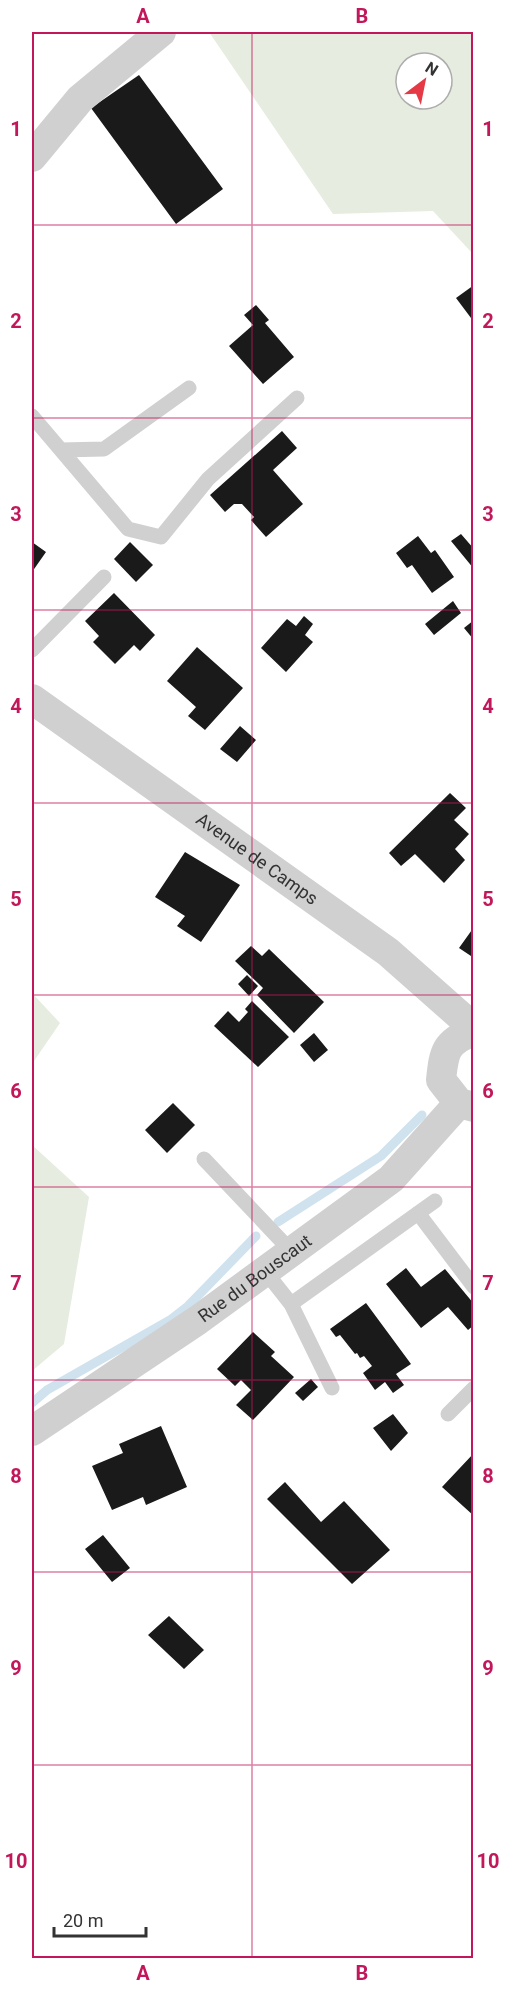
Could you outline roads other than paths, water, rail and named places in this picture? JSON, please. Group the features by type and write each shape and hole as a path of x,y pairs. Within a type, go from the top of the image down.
{"street":[{"path":"32,157 80,99 161,32"},
{"name":"Avenue de Camps","path":"32,699 387,952 474,1029"},
{"path":"466,1105 441,1080 444,1054 452,1042 474,1029"},
{"name":"Rue du Bouscaut","path":"32,1431 198,1320 391,1179 466,1105"}],"lane":[{"path":"61,450 104,449 189,388"},
{"path":"32,416 128,529 160,537 208,479 297,398"},
{"path":"32,650 104,577"},
{"path":"204,1159 292,1252"},
{"path":"291,1304 435,1201"},
{"path":"418,1213 474,1287"},
{"path":"265,1271 291,1304 332,1388"},
{"path":"448,1414 474,1388"}],"waterway":[{"path":"278,1222 381,1156 422,1115"},
{"path":"32,1403 47,1390 170,1320 188,1306 256,1236"}]}
